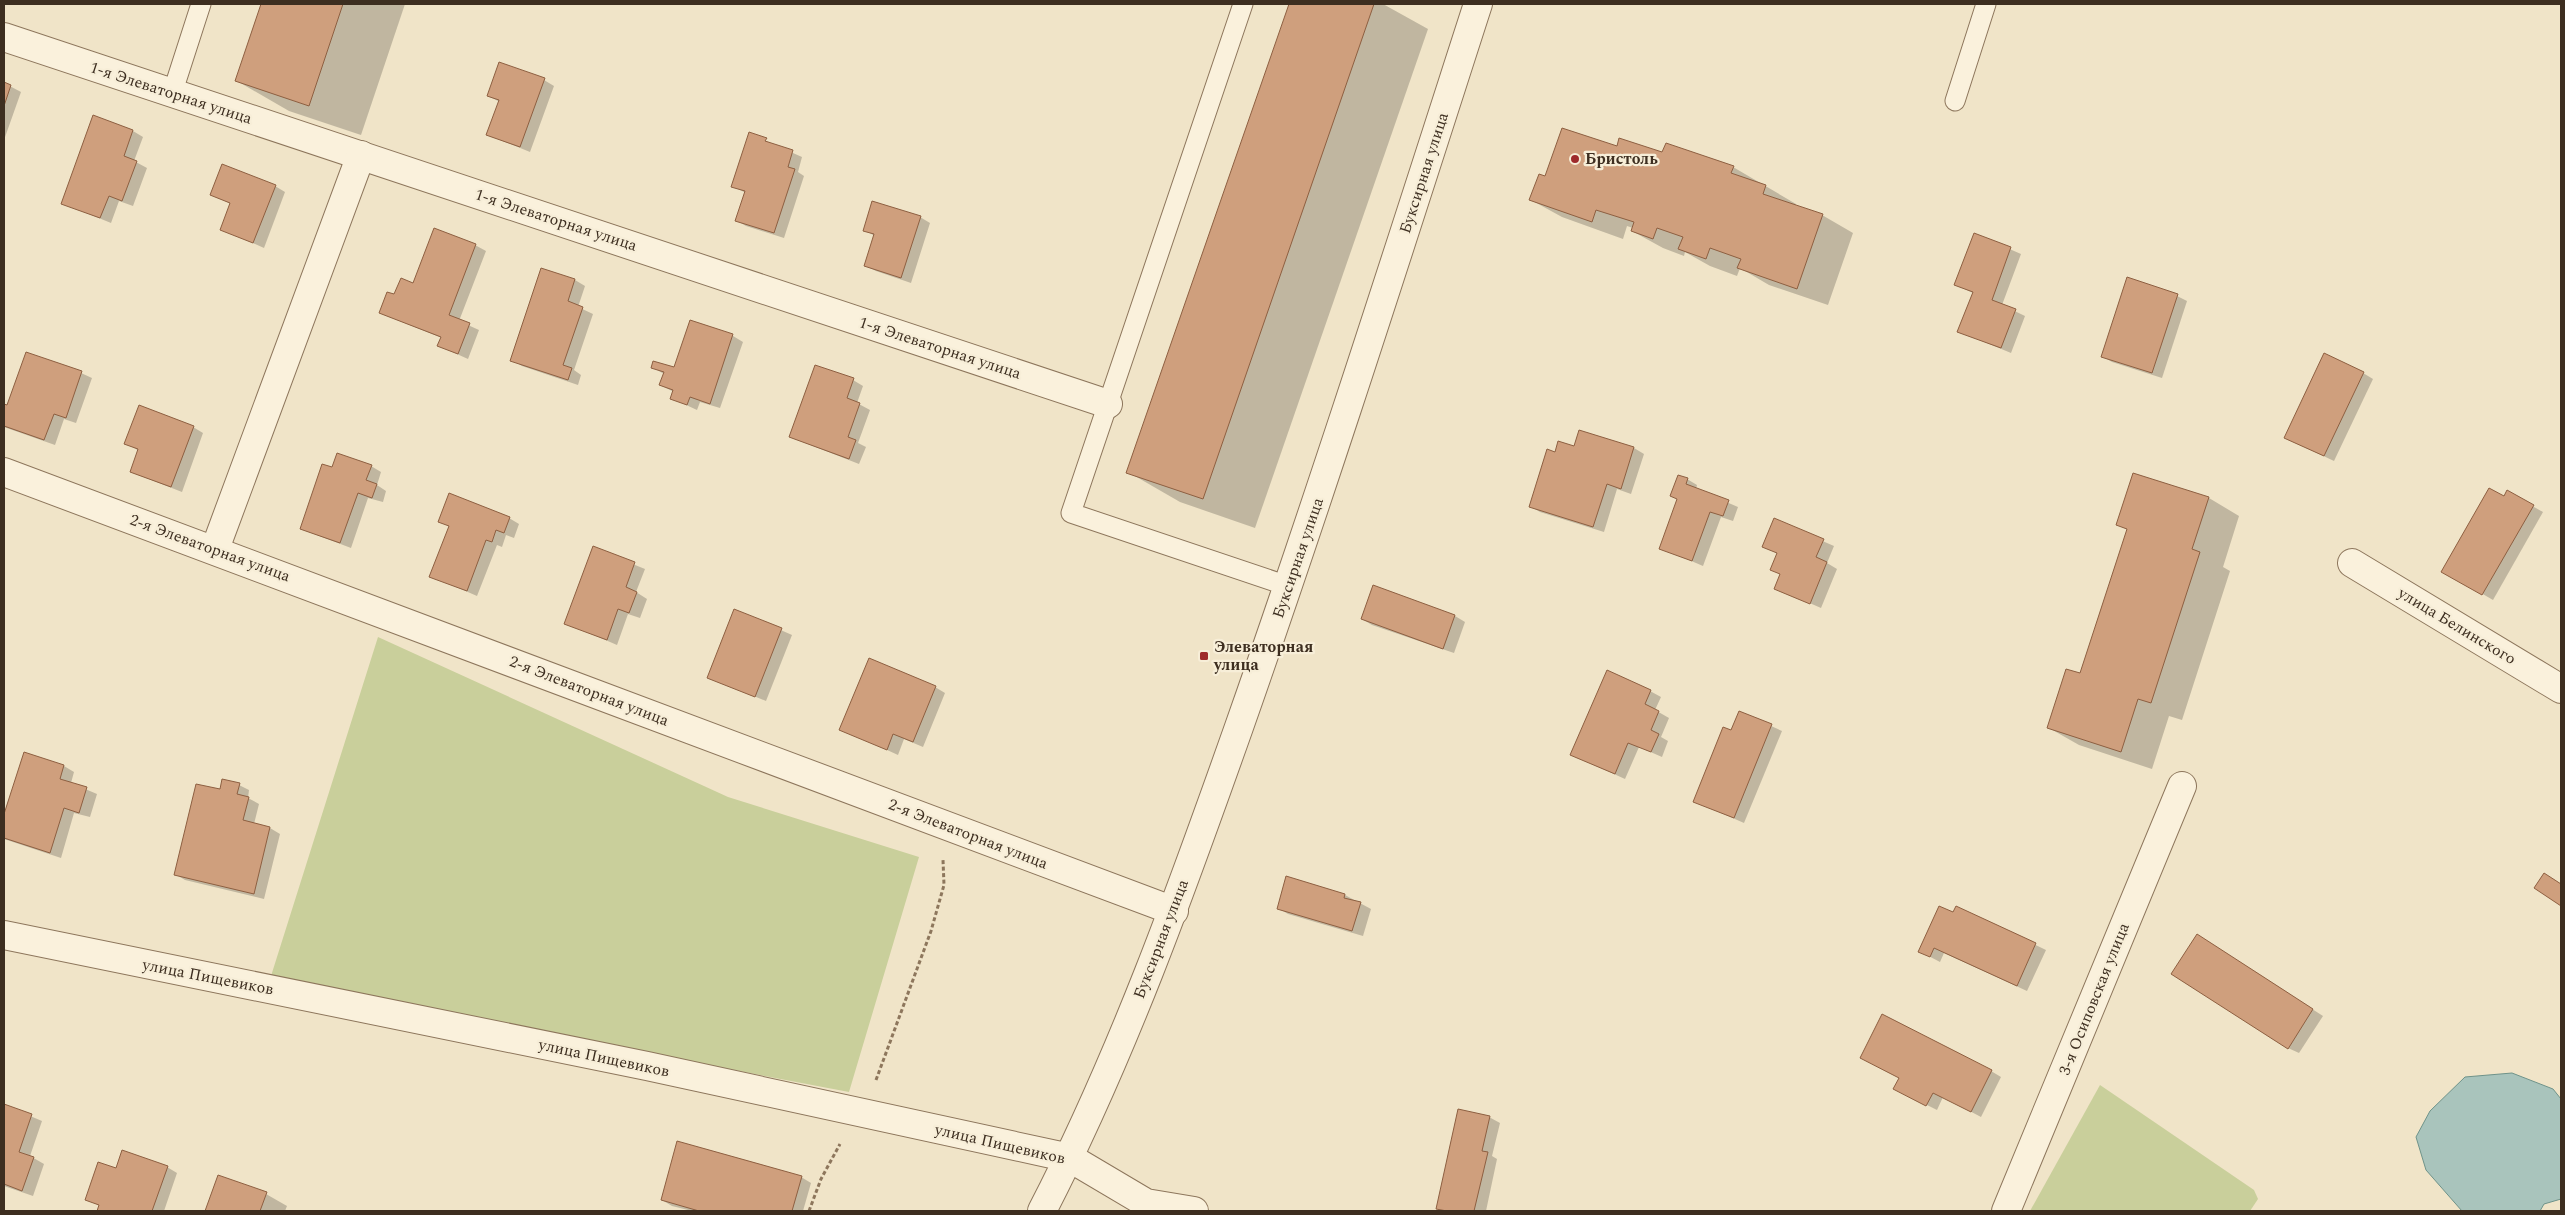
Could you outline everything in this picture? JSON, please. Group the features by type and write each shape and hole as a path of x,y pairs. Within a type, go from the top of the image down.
{"street":[{"name":"Буксирная улица","path":"1042,1211 1070,1158 1100,1092 1174,912 1328,471 1478,4"},
{"name":"1-я Элеваторная улица","path":"4,37 1108,404"},
{"path":"215,549 361,155"},
{"name":"2-я Элеваторная улица","path":"4,472 215,549 1174,912"},
{"name":"улица Белинского","path":"2352,564 2561,689"},
{"name":"3-я Осиповская улица","path":"2006,1211 2182,786"},
{"name":"улица Пищевиков","path":"4,935 647,1066 1070,1158 1146,1203 1194,1211"}],"lane":[{"path":"172,94 201,4"},
{"path":"1243,4 1071,513 1288,586"},
{"path":"1955,101 1986,4"}],"path":[{"path":"809,1211 821,1179 881,1070 931,931 944,885 943,825"}],"green space":[{"path":"378,637 728,797 919,857 849,1092 629,1050 271,976"},
{"path":"2100,1085 2254,1190 2258,1199 2250,1211 2030,1211"}],"water":[{"path":"2512,1073 2553,1089 2561,1099 2561,1199 2544,1204 2540,1211 2462,1211 2426,1170 2416,1137 2430,1111 2465,1077"}],"building":[{"path":"261,4 343,4 309,106 235,81"},
{"path":"1289,4 1374,4 1203,499 1126,473"},
{"path":"499,62 545,78 520,147 486,135 499,100 487,96"},
{"path":"4,82 11,85 4,106"},
{"path":"93,115 133,130 124,156 137,161 122,201 109,196 100,218 61,204"},
{"path":"1562,128 1617,146 1619,138 1662,152 1666,143 1734,166 1731,173 1766,185 1763,194 1823,214 1797,289 1737,268 1741,259 1710,248 1706,259 1678,249 1683,237 1657,228 1653,239 1631,231 1634,222 1596,210 1592,222 1529,200 1539,174 1545,176"},
{"path":"749,132 767,138 765,141 793,150 788,167 795,169 774,233 735,221 745,191 731,187"},
{"path":"222,164 276,185 253,243 220,230 230,203 210,195"},
{"path":"872,201 921,216 901,278 864,266 874,234 863,231"},
{"path":"434,228 476,244 449,315 470,323 458,354 437,346 441,337 379,313 387,292 394,294 401,278 413,283"},
{"path":"1974,233 2011,247 1992,300 2016,309 2001,348 1957,332 1973,292 1954,285"},
{"path":"541,268 575,279 568,301 583,307 563,365 572,368 568,380 510,361"},
{"path":"2127,277 2178,294 2152,373 2101,357"},
{"path":"690,320 733,334 710,404 690,397 687,405 670,399 673,390 659,385 664,372 651,368 653,361 674,367"},
{"path":"26,352 82,371 66,418 54,414 44,440 4,426 4,404 7,405"},
{"path":"2324,353 2364,372 2324,456 2284,438"},
{"path":"815,365 854,378 847,398 860,403 848,437 856,440 849,459 789,437"},
{"path":"139,405 194,426 171,487 130,472 138,449 124,444"},
{"path":"1579,430 1634,447 1621,489 1607,484 1593,527 1529,507 1547,449 1555,452 1558,441 1574,446"},
{"path":"337,453 372,465 366,480 377,484 372,498 358,493 340,543 300,529 322,464 332,467"},
{"path":"2133,473 2209,497 2192,549 2200,552 2151,703 2138,699 2121,752 2047,728 2066,669 2080,673 2127,529 2116,525"},
{"path":"1678,475 1688,478 1686,484 1729,500 1723,516 1710,512 1692,561 1659,549 1677,499 1670,496"},
{"path":"2489,488 2504,496 2507,490 2534,505 2482,595 2441,572"},
{"path":"449,493 510,517 504,533 496,530 492,542 486,540 467,591 429,577 449,526 438,522"},
{"path":"1774,518 1824,539 1816,557 1827,562 1810,604 1774,589 1780,574 1770,570 1777,553 1762,547"},
{"path":"593,546 635,562 626,587 637,592 629,613 618,609 607,640 564,624"},
{"path":"1373,585 1455,615 1443,649 1361,619"},
{"path":"734,609 782,628 755,697 707,678"},
{"path":"869,658 936,686 913,742 893,734 887,750 839,730"},
{"path":"1607,670 1651,690 1645,704 1659,711 1651,730 1659,734 1651,752 1628,743 1615,774 1570,755"},
{"path":"1739,711 1772,724 1734,818 1693,802 1723,727 1731,730"},
{"path":"24,752 64,765 60,779 87,787 79,813 64,808 50,853 4,838 4,814"},
{"path":"222,779 240,783 237,794 249,797 243,820 270,827 254,894 174,875 196,784 220,789"},
{"path":"2544,873 2561,884 2561,906 2534,888"},
{"path":"1286,876 1345,894 1344,898 1361,902 1352,931 1277,909"},
{"path":"1939,906 1953,912 1956,906 2036,943 2017,986 1934,948 1930,957 1918,952"},
{"path":"2197,934 2313,1009 2288,1049 2171,974"},
{"path":"1882,1014 1992,1070 1971,1112 1933,1093 1926,1106 1893,1089 1899,1078 1860,1058"},
{"path":"4,1104 32,1114 19,1152 34,1157 22,1191 4,1184"},
{"path":"1458,1109 1490,1116 1482,1151 1488,1152 1474,1211 1436,1209"},
{"path":"677,1141 802,1176 792,1211 699,1211 661,1200"},
{"path":"122,1150 168,1166 152,1211 97,1211 99,1205 85,1200 98,1162 116,1168"},
{"path":"218,1175 267,1192 260,1211 205,1211"}],"place":[{"name":"Бристоль","path":"1575,159"},
{"name":"Элеваторная улица","path":"1204,656"}]}
